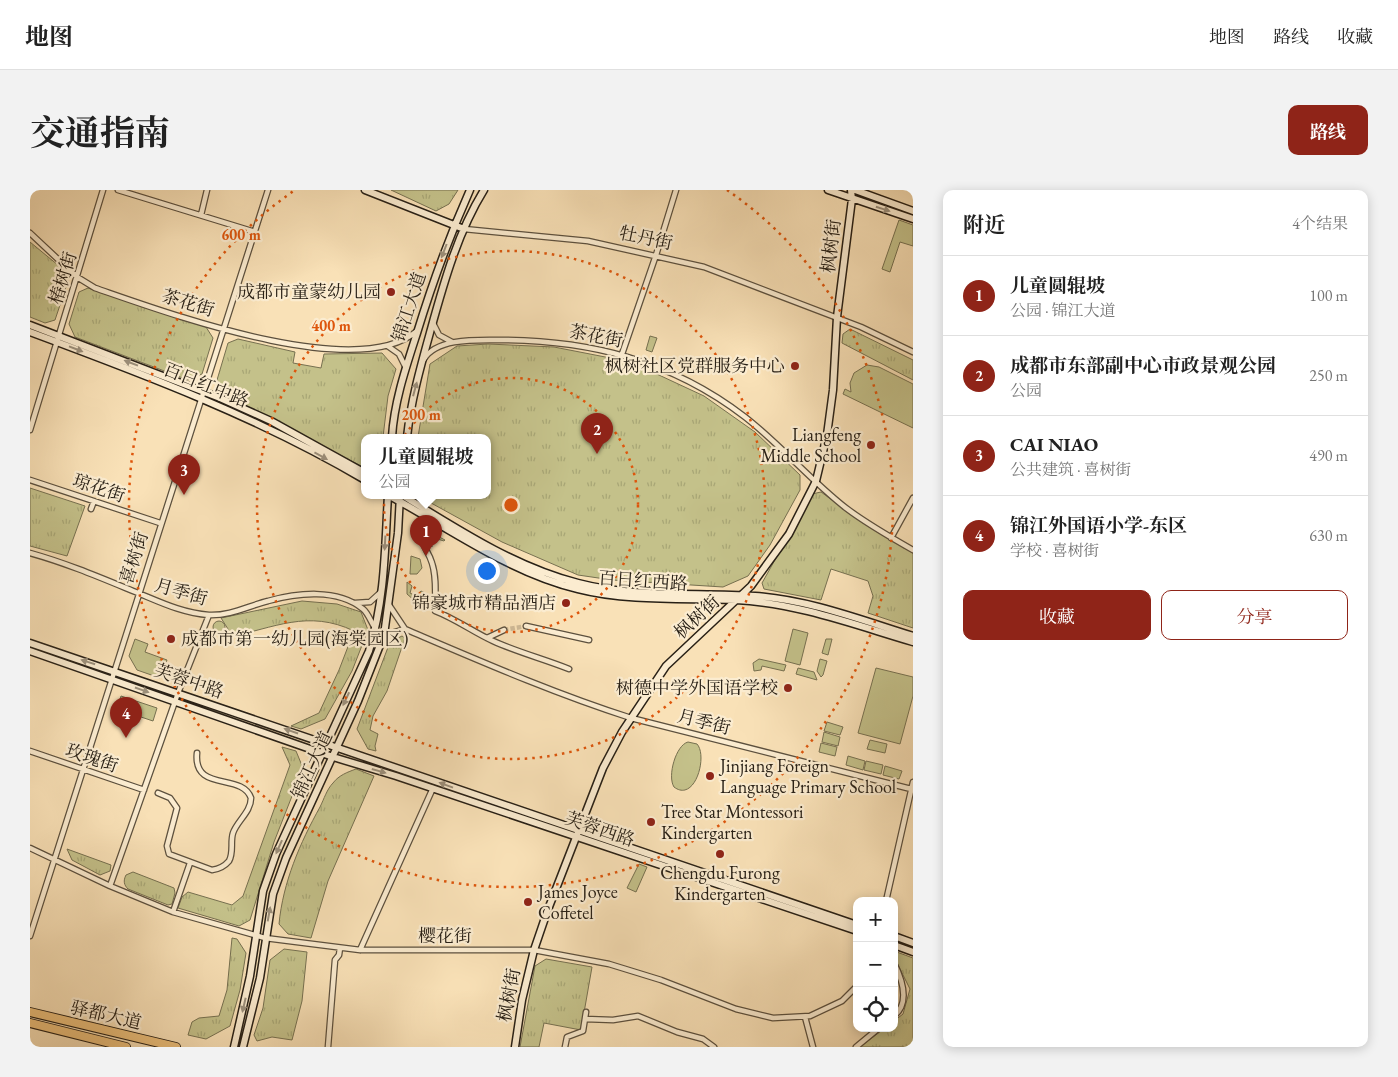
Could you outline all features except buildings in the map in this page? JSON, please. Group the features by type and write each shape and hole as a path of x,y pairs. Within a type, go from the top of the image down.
{"main road":[{"name":"牡丹街","path":"365,190 464,230"},
{"name":"锦江大道","path":"392,434 398,396 417,331 454,226 470,190"},
{"name":"锦江大道","path":"407,434 412,400 433,322 464,230 484,190"},
{"path":"828,190 913,219"},
{"name":"枫树街","path":"515,1047 522,1000 534,950 603,768 631,718 666,666 740,598 789,534 816,481 827,436 833,390 837,317 852,199 851,190"},
{"path":"857,190 913,211"},
{"name":"枫树街","path":"852,199 857,190"},
{"path":"870,190 878,198"},
{"name":"百日红中路","path":"30,325 59,339 271,421 361,471"},
{"name":"百日红中路","path":"30,332 59,339"},
{"name":"百日红中路","path":"201,395 275,430 361,478"},
{"name":"锦江大道","path":"234,1047 250,976 263,890 276,854 369,651 382,591 388,499"},
{"name":"锦江大道","path":"243,1047 253,1012 273,894 286,858 362,694 384,635 401,499"},
{"name":"百日红西路","path":"404,499 430,518 511,563 559,584 579,590 625,596 740,598 818,613 913,642"},
{"name":"百日红西路","path":"405,499 514,558 561,578 590,586 816,606 913,636"},
{"name":"芙蓉中路","path":"30,643 338,746"},
{"name":"芙蓉中路","path":"30,651 332,757"},
{"name":"芙蓉西路","path":"338,746 577,833 853,930"},
{"name":"芙蓉西路","path":"332,757 577,833 853,924"},
{"path":"898,937 913,942"},
{"path":"898,947 913,952"},
{"name":"驿都大道","path":"30,1012 176,1047"},
{"name":"驿都大道","path":"30,1023 126,1047"}],"street":[{"name":"椿树街","path":"30,430 103,190"},
{"path":"118,190 255,232"},
{"path":"200,215 207,190"},
{"name":"喜树街","path":"30,936 82,769 113,679 138,592 222,328 268,190"},
{"path":"622,354 676,190"},
{"name":"牡丹街","path":"464,230 588,242 656,255 704,267 837,317 913,352"},
{"name":"茶花街","path":"30,233 77,277 104,291 275,343 310,348 389,347 404,341 417,331"},
{"path":"433,322 434,330 452,342"},
{"name":"茶花街","path":"422,362 431,352 452,342 531,340 590,346 622,354 685,380 728,405 788,453 845,508 913,550"},
{"path":"389,347 400,354 406,368"},
{"name":"琼花街","path":"30,480 160,523"},
{"path":"892,538 913,498"},
{"path":"91,509 94,501"},
{"path":"430,518 420,533 423,548 431,560 435,574 435,611 452,617 467,629 486,638 569,669"},
{"name":"月季街","path":"30,553 64,562 138,592 158,603 209,615 237,611 266,601 305,594 333,597 354,603"},
{"path":"354,603 370,602 382,591"},
{"path":"354,603 365,610 375,629"},
{"path":"384,635 405,629 389,604"},
{"path":"110,886 178,693 209,615"},
{"path":"526,626 589,640"},
{"name":"月季街","path":"405,629 536,686 631,718 911,789"},
{"path":"486,638 504,630"},
{"name":"玫瑰街","path":"30,751 144,790"},
{"path":"158,793 174,801 177,808 168,841 167,850 169,854 212,870 218,869 228,862 232,850 232,835 251,803 249,794 243,788 206,777 201,772 196,760 197,754"},
{"path":"887,897 913,782"},
{"path":"360,950 433,788"},
{"name":"樱花街","path":"30,848 110,886 173,912 265,938 360,950 534,950 607,964 661,980 756,1015 774,1018 805,1017 842,1001 856,987"},
{"path":"173,912 190,863"},
{"path":"328,1047 335,960 339,955 340,948"},
{"path":"898,971 902,979 903,1001 901,1011 898,1013"},
{"path":"565,1047 568,1038 583,1031 586,1012"},
{"path":"585,1019 613,1020 638,1016 677,1032 703,1039 714,1047"},
{"path":"805,1017 812,1047"},
{"path":"856,1047 874,1032"}],"green space":[{"path":"391,190 458,190 449,204 436,211"},
{"path":"899,220 913,225 913,246 900,242 890,272 882,269"},
{"path":"30,242 64,270 68,281 55,320 45,323 30,317"},
{"path":"88,288 206,327 213,338 202,374 188,380 75,337 69,324 79,292"},
{"path":"850,329 913,360 913,380 842,343 843,334"},
{"path":"650,336 657,338 652,352 646,350"},
{"path":"238,339 295,352 293,363 321,368 324,354 382,353 396,369 388,396 383,434 361,434 361,466 224,395 217,380 228,343"},
{"path":"488,344 554,347 631,362 704,396 755,432 800,475 800,490 770,545 748,576 723,587 612,580 578,575 502,542 424,499 491,499 491,434 418,434 430,364 457,346"},
{"path":"867,365 879,367 913,384 913,428 843,394 845,389 851,392 850,383 854,373"},
{"path":"30,488 85,506 67,556 30,546"},
{"path":"821,492 865,524 913,553 913,628 868,613 873,596 868,581 831,569 821,600 764,589 762,583 812,494"},
{"path":"424,529 445,540 434,538 431,541 432,547"},
{"path":"411,556 420,559 422,568 417,574 410,574"},
{"path":"407,582 412,586 410,593 416,596 421,591 427,594 425,600 415,601 407,594"},
{"path":"302,601 337,604 361,612 368,630 352,671 325,719 301,729 291,726 319,713 339,670 354,631 321,621 306,621 276,625 229,637 228,629 221,618"},
{"path":"219,621 225,627 219,633 213,627"},
{"path":"793,629 808,633 800,665 785,661"},
{"path":"402,636 405,638 387,691 373,716 370,730 378,734 375,746 376,751 368,749 357,729 390,642"},
{"path":"135,639 148,644 145,652 167,660 160,678 137,670 129,656"},
{"path":"826,639 832,639 828,655 822,653"},
{"path":"759,659 786,665 784,671 762,666 761,670 754,671 753,663"},
{"path":"820,659 827,661 821,677 817,671"},
{"path":"798,668 814,672 817,680 796,674"},
{"path":"876,668 913,677 913,696 900,744 858,733"},
{"path":"121,696 157,708 153,721 117,709"},
{"path":"827,722 843,727 840,735 824,731"},
{"path":"824,732 840,737 838,746 822,742"},
{"path":"870,740 887,744 885,753 867,749"},
{"path":"688,742 697,744 700,750 700,767 698,776 693,784 688,789 681,790 674,787 672,769 676,755 684,744"},
{"path":"821,743 837,747 835,756 819,752"},
{"path":"282,747 296,751 303,768 274,842 250,920 239,926 178,908 182,897 188,892 232,905 243,896 290,765"},
{"path":"848,756 865,761 863,770 846,765"},
{"path":"866,761 883,765 881,774 864,770"},
{"path":"885,766 902,771 899,779 883,775"},
{"path":"356,769 374,776 328,881 311,938 288,934 279,924 281,908 288,878 299,849 331,785 341,776"},
{"path":"67,849 111,865 110,871 100,875 72,860"},
{"path":"639,864 647,867 636,892 627,888"},
{"path":"133,872 174,888 175,893 172,904 168,905 128,889 124,883 125,877"},
{"path":"232,938 237,939 246,953 240,990 230,1026 206,1039 188,1035 192,1022 199,1018 219,1016 227,990"},
{"path":"284,949 307,952 302,1001 292,1040 272,1037 257,1041 254,1035 263,1008 270,960"},
{"path":"898,952 913,958 913,1047 860,1047 880,1032 898,1032 898,1018 903,1014 910,989 898,965"},
{"path":"546,959 592,967 581,1030 544,1023 539,1047 520,1047 535,966"}],"tunnel":[{"path":"504,630 526,626"}],"place":[{"name":"成都市童蒙幼儿园","path":"391,292"},
{"name":"枫树社区党群服务中心","path":"795,366"},
{"name":"Liangfeng Middle School","path":"871,445"},
{"name":"成都市东部副中心市政景观公园","path":"597,454"},
{"name":"CAI NIAO","path":"184,495"},
{"name":"儿童圆辊坡","path":"426,556"},
{"name":"锦豪城市精品酒店","path":"566,603"},
{"name":"成都市第一幼儿园(海棠园区)","path":"171,639"},
{"name":"树德中学外国语学校","path":"788,688"},
{"name":"锦江外国语小学-东区","path":"126,738"},
{"name":"Jinjiang Foreign Language Primary School","path":"710,776"},
{"name":"Tree Star Montessori Kindergarten","path":"651,822"},
{"name":"Chengdu Furong Kindergarten","path":"720,854"},
{"name":"James Joyce Coffetel","path":"528,902"}]}
